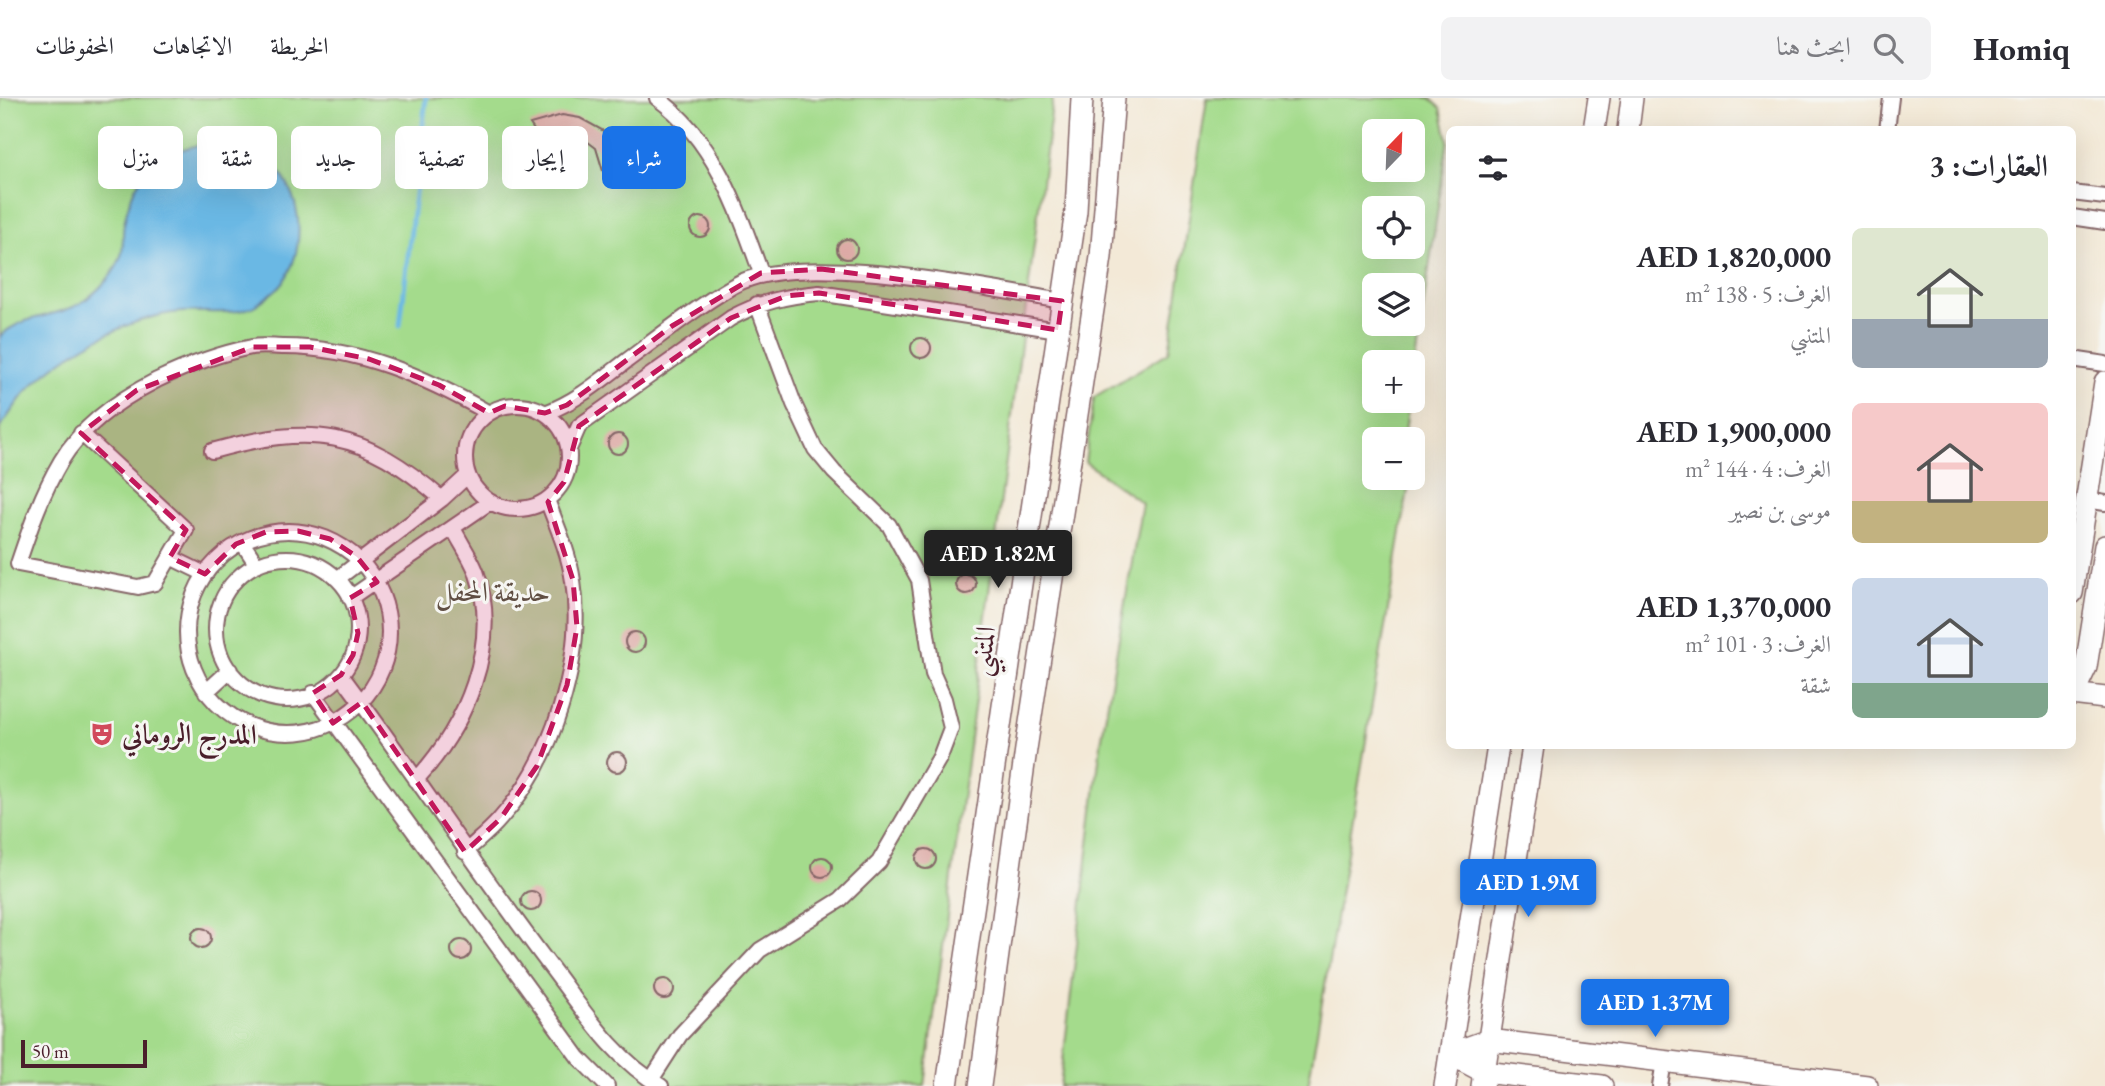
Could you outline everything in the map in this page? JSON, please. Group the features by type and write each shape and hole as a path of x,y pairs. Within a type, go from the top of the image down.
{"street":[{"path":"657,98 690,128 719,169 761,273"},
{"name":"المتنبي","path":"947,1086 1076,211 1082,98"},
{"name":"المتنبي","path":"980,1086 1026,749 1101,257 1114,98"},
{"path":"1595,126 1599,98"},
{"path":"1628,126 1632,98"},
{"path":"1887,126 1891,98"},
{"path":"2076,193 2105,197"},
{"path":"2076,218 2105,222"},
{"path":"545,413 567,405 672,326 735,284 761,273 821,269 936,281 1062,301"},
{"path":"569,449 579,425 731,318 757,304 818,293 1058,330"},
{"path":"341,675 466,852 602,1034 629,1065 656,1083 680,1035 760,950 840,900 879,862 940,757 951,728 944,699 933,674 919,580 890,525 834,472 815,449 794,404 757,304"},
{"path":"81,433 186,530 155,583 138,587 18,564 44,493 61,460 81,433 137,390 172,373 253,346 310,347 369,359 439,385 489,413"},
{"path":"2076,360 2105,364"},
{"path":"2076,578 2096,501 2105,382"},
{"path":"522,405 545,413 564,433 569,449 569,466 564,482 547,500 523,509 505,508 490,502 477,490 468,475 465,457 467,440 475,425 489,413 505,406 522,405"},
{"path":"212,451 263,436 322,435 369,447 409,470 442,499"},
{"path":"337,579 442,499 468,475"},
{"path":"466,852 502,818 537,766 567,685 577,627 573,580 547,500"},
{"path":"350,598 377,583 490,502"},
{"path":"416,780 455,730 475,688 483,603 476,570 453,528"},
{"path":"298,531 330,539 360,562 377,583 388,613 389,645 380,676 362,702 333,723 299,733 264,731 232,717 206,692 190,661 186,626 194,592 211,564 242,542 266,532 298,531"},
{"path":"242,542 257,565"},
{"path":"2076,687 2088,667 2105,546"},
{"path":"170,557 205,574"},
{"path":"287,558 310,561 337,579 356,610 358,633 353,655 341,675 323,690 313,694 301,698 277,699 254,691 230,670 222,657 216,634 218,611 228,589 244,572 257,565 287,558"},
{"path":"206,692 230,670"},
{"path":"313,694 579,1058 607,1086"},
{"path":"2076,694 2105,698"},
{"path":"1445,1086 1498,749"},
{"path":"1483,1079 1533,749"},
{"path":"1450,1054 1489,1040 1867,1086"},
{"path":"1450,1054 1483,1079 1602,1086"},
{"path":"1660,1086 1664,1061"}],"highlighted area":[{"path":"821,269 1062,301 1058,330 819,293 786,296 731,318 579,426 564,482 548,502 573,580 577,627 567,685 537,766 501,818 465,852 362,702 333,723 313,693 341,675 353,655 358,633 350,598 377,582 357,557 330,539 298,531 266,532 236,544 205,574 170,557 186,530 81,433 137,390 253,347 310,347 369,359 439,385 489,413 505,406 545,413 567,405 672,326 761,273"}],"green space":[{"name":"حديقة المحفل","path":"0,98 1053,98 925,1086 0,1086"},
{"path":"1207,98 1430,98 1441,108 1446,131 1446,153 1425,295 1425,273 1362,273 1362,336 1419,336 1417,350 1362,350 1362,413 1407,413 1406,427 1362,427 1362,490 1408,490 1308,1086 1060,1086 1101,743 1142,503 1085,462 1094,397 1169,352"}],"water":[{"path":"197,146 197,189 277,189 277,170 285,180 297,213 299,230 292,265 284,281 271,294 248,309 162,315 97,339 40,378 25,393 0,428 0,336 21,323 78,305 108,279 119,262 123,228 135,189 183,189 183,149"}],"building":[{"path":"562,115 580,118 602,130 602,168 596,148 588,142 588,126 530,124"},
{"path":"700,217 707,220 710,227 707,234 700,237 693,234 690,227 693,220"},
{"path":"847,239 854,242 857,249 854,256 847,259 840,256 837,249 840,242"},
{"path":"921,338 928,341 931,348 928,355 921,358 914,355 911,348 914,341"},
{"path":"618,434 625,437 628,444 625,451 618,454 611,451 608,444 611,437"},
{"path":"966,574 973,577 976,584 973,591 966,594 959,591 956,584 959,577"},
{"path":"635,632 642,635 645,642 642,649 635,652 628,649 625,642 628,635"},
{"path":"617,752 624,755 627,762 624,769 617,772 610,769 607,762 610,755"},
{"path":"926,849 933,852 936,859 933,866 926,869 919,866 916,859 919,852"},
{"path":"822,857 829,860 832,867 829,874 822,877 815,874 812,867 815,860"},
{"path":"531,891 538,894 541,901 538,908 531,911 524,908 521,901 524,894"},
{"path":"201,928 208,931 211,938 208,945 201,948 194,945 191,938 194,931"},
{"path":"461,940 468,943 471,950 468,957 461,960 454,957 451,950 454,943"},
{"path":"664,979 671,982 674,989 671,996 664,999 657,996 654,989 657,982"}],"waterway":[{"path":"400,326 426,98"}],"place":[{"name":"المدرج الروماني","path":"102,734"}]}
